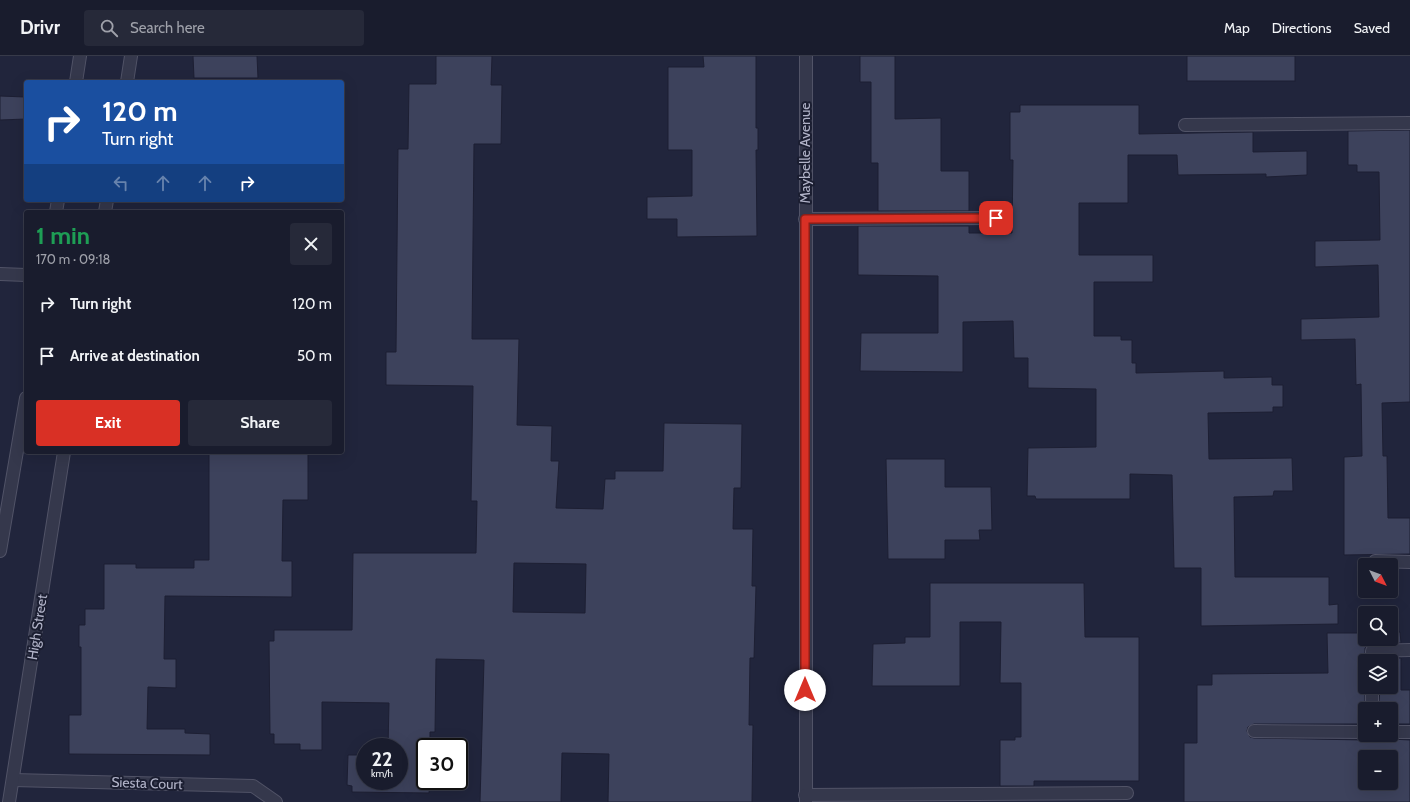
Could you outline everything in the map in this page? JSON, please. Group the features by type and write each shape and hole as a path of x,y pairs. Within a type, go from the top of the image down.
{"street":[{"path":"76,80 80,56"},
{"path":"127,80 131,56"},
{"name":"Maybelle Avenue","path":"805,798 806,56"},
{"path":"1185,125 1410,123"},
{"path":"805,219 996,218"},
{"path":"0,274 24,275"},
{"path":"0,551 24,410"},
{"name":"High Street","path":"9,802 64,454"},
{"path":"1398,562 1410,562"},
{"path":"1372,654 1372,651 1410,650"},
{"path":"1372,694 1372,701"},
{"path":"1254,731 1358,732"},
{"path":"1398,732 1410,732"},
{"name":"Siesta Court","path":"13,780 253,786 276,802"},
{"path":"805,798 1127,793"}],"building":[{"path":"193,56 257,56 258,78 194,78"},
{"path":"436,56 492,56 491,85 502,85 501,144 474,144 472,339 519,339 517,425 552,426 551,461 559,461 556,508 603,509 605,479 615,479 615,471 663,471 664,423 742,424 741,488 734,488 733,529 753,529 752,586 756,586 754,658 750,658 749,725 753,725 752,802 608,802 609,754 562,753 561,802 480,802 484,660 436,659 435,732 430,732 430,738 416,738 416,790 429,790 429,793 352,792 352,786 347,785 348,755 356,755 356,790 408,790 408,738 388,738 389,703 322,702 322,750 300,750 300,744 274,744 274,734 270,734 269,641 274,641 274,630 352,630 353,553 476,553 477,501 471,501 473,386 386,385 386,352 396,352 398,149 408,149 409,84 436,84","holes":["514,563 586,564 585,613 513,612"]},
{"path":"703,56 756,56 756,128 758,128 758,150 756,150 757,236 677,237 677,219 647,219 647,197 692,196 692,150 668,150 668,67 704,67"},
{"path":"860,56 895,56 895,119 941,118 941,171 969,171 969,211 878,211 878,163 871,163 871,82 860,82"},
{"path":"1187,56 1295,56 1295,81 1187,81"},
{"path":"0,96 24,97 24,119 0,120"},
{"path":"1020,105 1139,105 1139,134 1253,132 1253,152 1307,151 1307,175 1266,177 1266,174 1178,175 1177,155 1128,155 1128,203 1079,203 1079,255 1153,255 1153,282 1094,282 1094,336 1121,336 1121,340 1132,340 1132,363 1136,363 1136,373 1224,371 1224,378 1272,377 1272,385 1283,385 1283,407 1273,407 1273,412 1208,413 1209,459 1292,458 1293,491 1274,491 1273,496 1234,497 1235,577 1329,577 1329,605 1338,604 1338,624 1201,626 1201,568 1174,568 1172,475 1130,474 1130,499 1036,499 1035,496 1027,496 1028,448 1096,447 1096,389 1028,388 1028,358 1014,358 1013,321 963,322 963,372 860,371 861,333 938,333 938,276 858,275 858,226 969,226 969,233 1012,233 1013,160 1010,160 1010,112 1020,112"},
{"path":"1410,130 1410,402 1382,403 1383,456 1387,456 1388,518 1410,518 1410,554 1344,555 1344,457 1362,456 1361,384 1356,385 1355,339 1301,340 1301,319 1379,317 1378,265 1315,267 1315,241 1380,240 1379,172 1357,172 1357,165 1348,165 1348,131"},
{"path":"209,454 308,454 308,500 283,500 282,561 292,561 292,597 165,596 164,659 176,659 176,688 148,687 147,729 185,729 185,733 210,734 210,755 69,754 69,715 81,715 81,647 79,647 79,625 85,625 85,609 104,609 104,564 136,564 136,568 194,568 194,560 209,560"},
{"path":"886,459 945,459 945,487 991,487 992,530 979,530 980,540 945,540 945,559 888,559"},
{"path":"930,583 1084,583 1085,637 1139,637 1139,781 1034,781 1034,786 1000,786 1000,740 1015,740 1015,737 1021,737 1021,683 1000,683 1001,622 960,622 960,686 872,686 873,644 905,643 905,637 930,637"},
{"path":"1398,632 1400,632 1401,643 1398,643"},
{"path":"1327,633 1358,633 1358,646 1368,646 1365,648 1365,654 1358,654 1358,694 1365,694 1366,702 1358,702 1358,724 1254,724 1248,727 1247,731 1250,737 1254,738 1358,740 1358,742 1398,742 1398,739 1410,740 1410,802 1184,802 1184,743 1197,743 1197,685 1212,685 1212,674 1328,673"},
{"path":"1398,658 1401,658 1401,690 1410,690 1410,724 1398,724 1398,702 1378,702 1380,694 1398,694"}],"route":[{"path":"805,690 805,219 996,218"}]}
